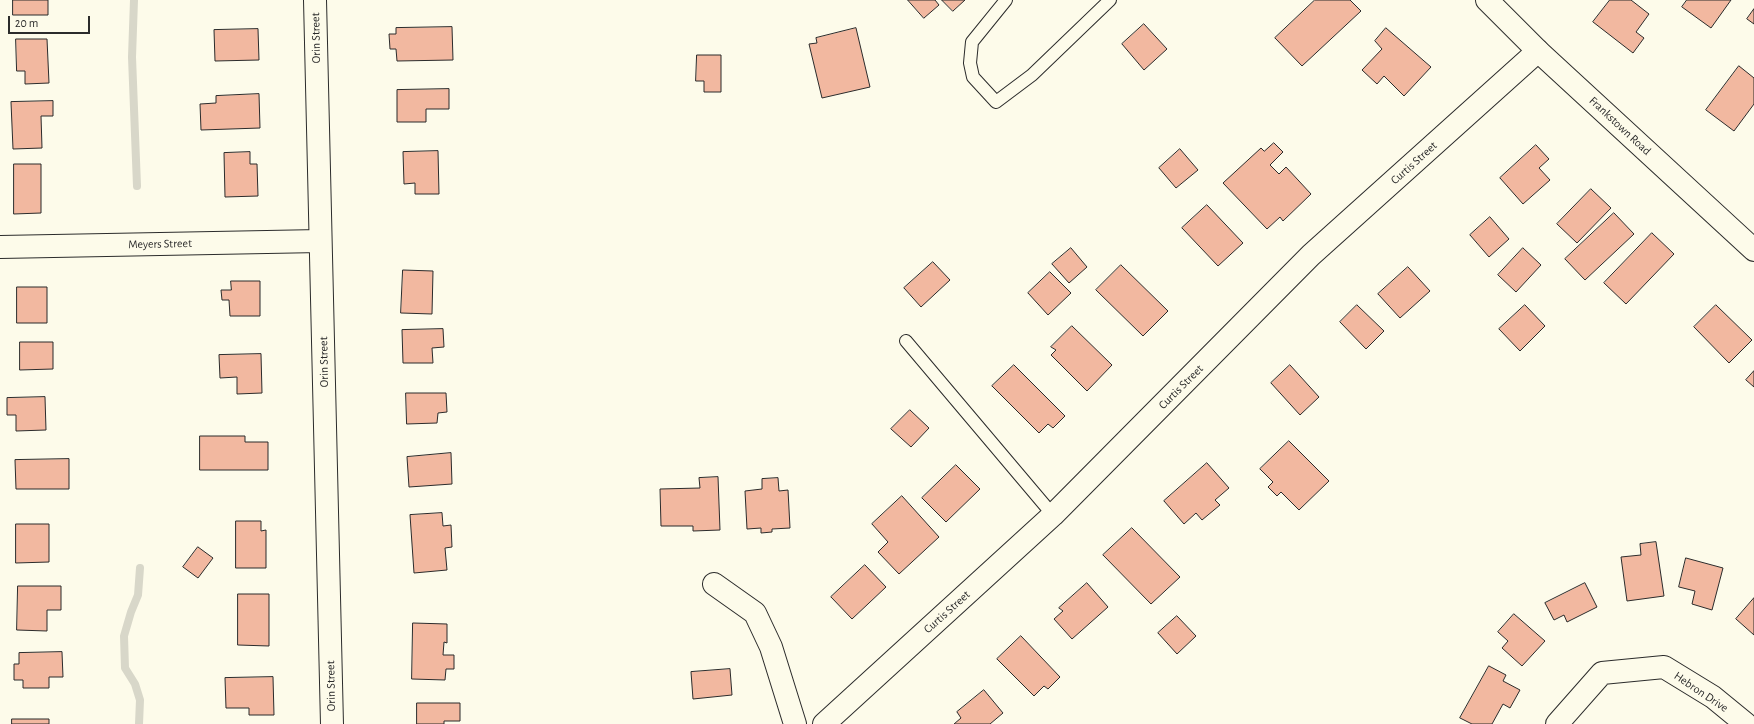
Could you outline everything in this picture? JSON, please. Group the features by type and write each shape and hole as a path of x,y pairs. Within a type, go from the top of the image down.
{"street":[{"name":"Orin Street","path":"315,0 332,724"},
{"name":"Frankstown Road","path":"1487,0 1538,51 1754,250"},
{"name":"Curtis Street","path":"824,724 1053,515 1312,255 1538,51"},
{"name":"Meyers Street","path":"0,247 320,241"},
{"path":"714,584 755,613 772,647 795,724"},
{"name":"Hebron Drive","path":"1557,724 1602,673 1664,668 1713,697 1746,724"}],"lane":[{"path":"1006,0 972,42 970,63 973,77 996,102 1032,75 1110,0"},
{"path":"906,341 1053,515"}],"building":[{"path":"13,0 48,0 48,15 13,15"},
{"path":"908,0 935,0 939,5 924,18"},
{"path":"942,0 965,0 953,11"},
{"path":"1315,0 1350,0 1361,11 1302,66 1275,38"},
{"path":"1610,0 1631,0 1649,14 1636,32 1644,38 1633,53 1593,22"},
{"path":"1687,0 1731,0 1711,28 1682,7"},
{"path":"1754,9 1754,24 1747,19"},
{"path":"1144,24 1167,49 1144,70 1122,44"},
{"path":"452,27 453,60 397,61 396,49 390,49 389,34 396,34 396,28"},
{"path":"856,28 870,87 822,98 809,44 817,43 816,38"},
{"path":"1386,28 1431,67 1404,96 1384,76 1377,84 1362,70 1382,49 1375,41"},
{"path":"258,29 259,60 215,61 214,30"},
{"path":"16,39 47,39 49,83 25,84 25,71 17,71"},
{"path":"697,55 721,55 721,92 704,92 704,81 696,81"},
{"path":"1739,66 1754,78 1754,104 1734,131 1706,110"},
{"path":"449,89 449,109 426,109 426,122 397,122 397,90"},
{"path":"259,94 260,128 201,130 200,104 216,103 216,96"},
{"path":"53,101 53,116 41,116 42,148 13,149 11,102"},
{"path":"1274,143 1283,152 1270,165 1279,174 1286,167 1311,194 1283,221 1280,217 1267,229 1223,183 1261,148 1264,151"},
{"path":"1536,145 1549,159 1539,168 1550,180 1523,204 1500,178"},
{"path":"1180,149 1198,170 1176,188 1159,168"},
{"path":"438,151 439,194 415,194 415,183 404,184 403,152"},
{"path":"250,152 250,164 257,164 258,196 225,197 224,153"},
{"path":"14,164 41,164 41,213 14,214"},
{"path":"1591,189 1611,208 1577,243 1557,224"},
{"path":"1207,205 1243,243 1218,266 1182,228"},
{"path":"1614,213 1634,234 1585,280 1565,259"},
{"path":"1490,217 1509,239 1489,257 1470,235"},
{"path":"1652,233 1674,254 1626,304 1604,283"},
{"path":"1071,248 1087,267 1069,283 1052,264"},
{"path":"1523,248 1541,265 1516,292 1498,275"},
{"path":"933,262 950,280 921,307 904,288"},
{"path":"1121,265 1168,311 1143,336 1096,290"},
{"path":"1408,267 1430,291 1400,318 1378,294"},
{"path":"403,270 433,271 432,314 401,313"},
{"path":"1050,272 1071,293 1048,315 1028,293"},
{"path":"231,281 260,281 260,316 230,316 229,300 222,300 221,290 231,290"},
{"path":"17,287 47,287 47,323 17,323"},
{"path":"1357,305 1384,331 1366,349 1340,322"},
{"path":"1525,305 1545,326 1520,351 1499,329"},
{"path":"1716,305 1752,340 1729,363 1694,327"},
{"path":"1072,326 1112,365 1087,391 1051,355 1056,350 1051,347"},
{"path":"443,329 444,347 432,348 433,363 403,363 402,330"},
{"path":"20,342 53,342 53,369 20,370"},
{"path":"261,354 262,393 237,394 237,377 220,378 219,355"},
{"path":"1014,365 1065,416 1053,428 1048,424 1039,433 992,386"},
{"path":"1290,365 1319,397 1300,415 1271,383"},
{"path":"1754,371 1754,387 1746,380"},
{"path":"406,393 446,393 447,412 438,413 437,423 407,424"},
{"path":"45,397 46,430 16,431 16,415 7,415 7,398"},
{"path":"910,410 929,428 911,447 891,429"},
{"path":"200,436 245,436 245,442 268,442 268,470 200,470"},
{"path":"1289,441 1329,481 1299,510 1281,492 1277,496 1268,487 1273,482 1260,469"},
{"path":"451,453 452,484 409,487 407,457"},
{"path":"69,459 69,489 16,489 15,460"},
{"path":"1207,463 1229,488 1215,500 1220,505 1202,520 1196,513 1184,524 1164,501"},
{"path":"956,465 980,489 946,522 922,498"},
{"path":"718,477 720,530 693,531 693,526 661,526 660,489 700,488 699,478"},
{"path":"778,478 779,491 788,490 790,528 772,529 772,532 761,533 761,528 747,529 745,491 762,489 762,479"},
{"path":"902,496 939,537 899,574 878,552 888,542 872,524"},
{"path":"442,513 443,526 451,525 452,547 445,548 447,570 414,573 410,515"},
{"path":"236,521 261,521 261,531 266,530 266,568 236,568"},
{"path":"16,524 49,524 49,562 16,563"},
{"path":"1132,528 1180,577 1151,604 1103,555"},
{"path":"1656,542 1664,596 1627,601 1621,557 1641,555 1640,544"},
{"path":"198,547 213,558 198,578 183,567"},
{"path":"1686,558 1723,568 1712,610 1692,604 1695,591 1679,587"},
{"path":"865,565 886,587 852,619 831,597"},
{"path":"1087,583 1108,607 1072,639 1054,619 1063,611 1059,608"},
{"path":"1585,583 1597,607 1567,622 1564,615 1554,620 1545,603"},
{"path":"18,586 61,586 61,610 47,610 47,631 17,630"},
{"path":"238,594 269,594 269,646 238,645"},
{"path":"1754,598 1754,635 1736,619"},
{"path":"1514,614 1545,641 1522,666 1502,648 1508,641 1498,632"},
{"path":"1177,616 1196,636 1177,654 1158,633"},
{"path":"413,623 447,624 447,643 444,642 443,655 454,655 454,669 446,669 445,680 412,679"},
{"path":"1021,636 1060,677 1048,689 1044,686 1034,696 997,659"},
{"path":"62,652 63,677 49,677 49,688 23,688 23,680 14,680 14,664 19,664 19,653"},
{"path":"1489,666 1506,675 1503,681 1520,690 1510,708 1503,704 1492,724 1472,724 1460,718"},
{"path":"730,669 732,695 693,699 691,672"},
{"path":"273,677 274,715 249,715 249,708 226,708 225,678"},
{"path":"984,690 1003,713 990,724 954,724 961,718 957,712"},
{"path":"417,703 460,703 460,721 444,721 444,724 417,724"},
{"path":"12,719 49,719 49,724 12,724"}],"waterway":[{"path":"134,0 132,57 137,186"},
{"path":"139,724 140,700 135,684 125,668 124,636 138,595 140,568"}]}
